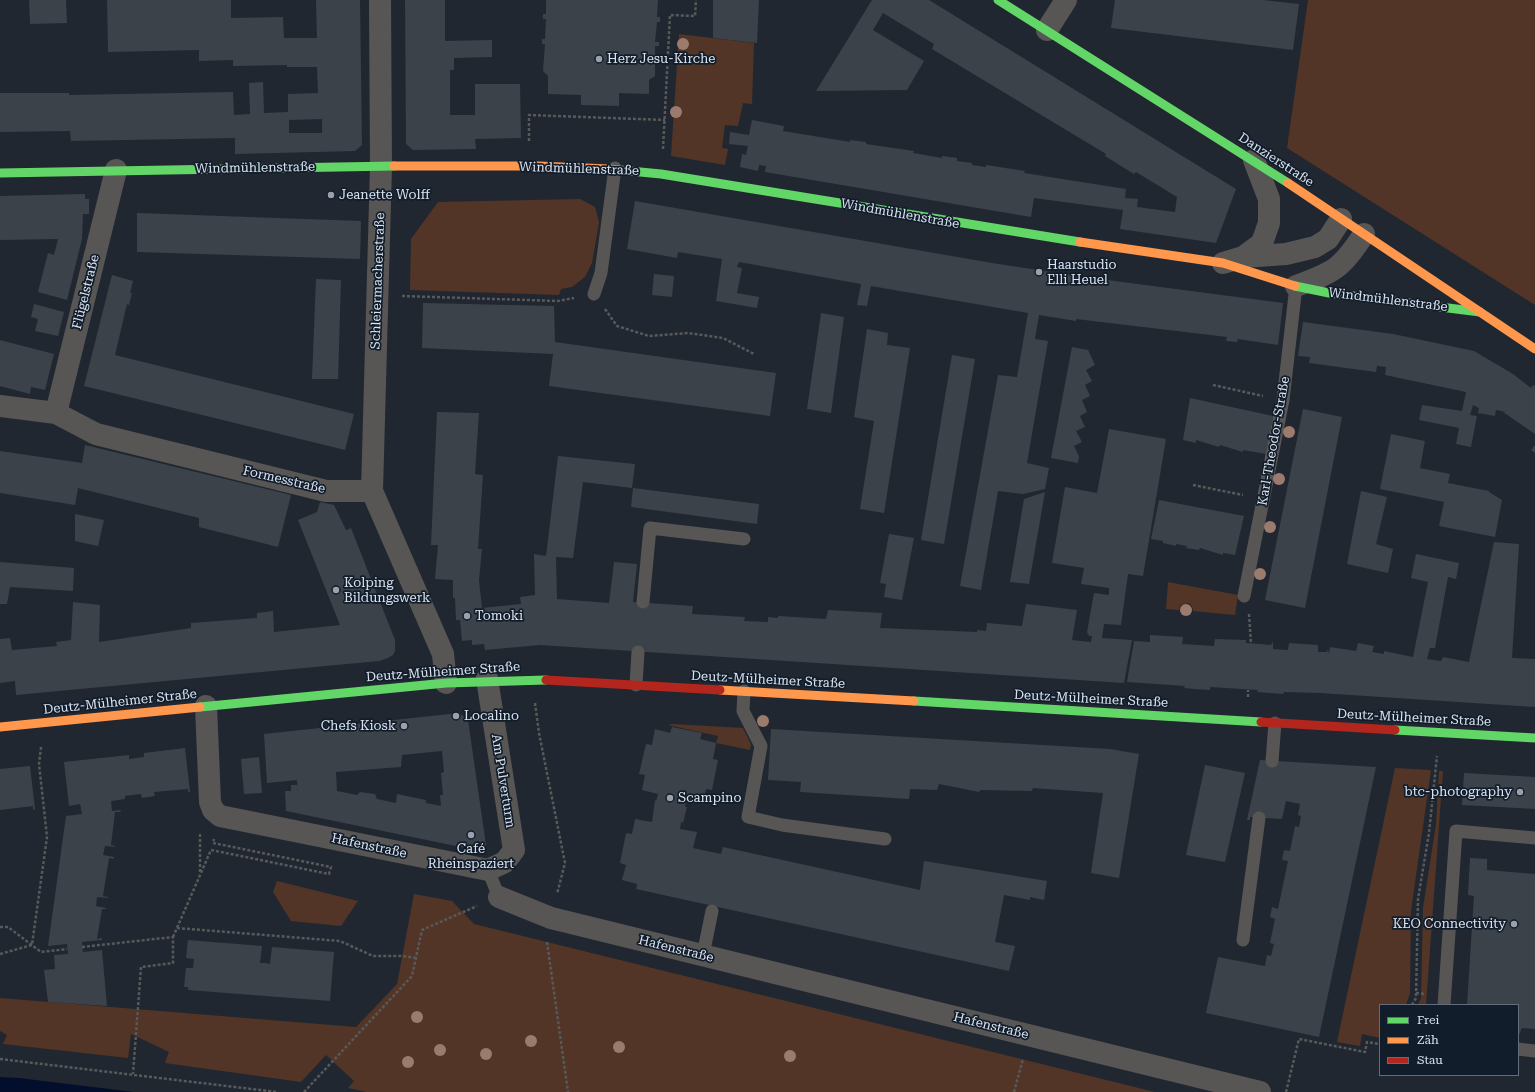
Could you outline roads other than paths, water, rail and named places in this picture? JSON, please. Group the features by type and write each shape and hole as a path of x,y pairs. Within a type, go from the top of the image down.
{"street":[{"name":"Schleiermacherstraße","path":"372,491 381,166 380,0"},
{"name":"Danzierstraße","path":"998,0 1254,160 1535,349"},
{"path":"1047,30 1066,0"},
{"path":"1233,260 1262,243 1269,223 1269,199 1254,160"},
{"name":"Windmühlenstraße","path":"0,173 381,166 529,166 615,168 661,174 1035,236 1233,260 1286,254 1315,247 1328,239 1342,219"},
{"name":"Flügelstraße","path":"56,413 116,170"},
{"name":"Windmühlenstraße","path":"1296,286 1340,267 1351,254 1364,234"},
{"name":"Windmühlenstraße","path":"1233,260 1296,286 1329,293 1480,312"},
{"name":"Formesstraße","path":"0,406 56,413 96,434 326,491 372,491"},
{"path":"372,491 443,654 446,682"},
{"name":"Deutz-Mülheimer Straße","path":"0,727 446,682 487,679 532,679 1535,738"},
{"name":"Am Pulverturm","path":"487,679 514,850 505,862 488,870"},
{"name":"Hafenstraße","path":"206,706 210,802 213,810 220,816 488,870"},
{"name":"Hafenstraße","path":"499,897 551,918 1260,1092"}],"lane":[{"path":"594,294 600,273 615,168"},
{"name":"Karl-Theodor-Straße","path":"1244,596 1283,400 1296,286"},
{"path":"643,602 650,528 744,539"},
{"path":"636,685 638,652"},
{"path":"744,692 743,711 761,746 748,818 782,825 885,838"},
{"path":"1272,761 1275,723"},
{"path":"1243,940 1259,818"},
{"path":"1444,1004 1456,831 1535,838"},
{"path":"488,870 499,897"},
{"path":"703,955 712,911"},
{"path":"1519,1049 1535,1051"}],"water":[{"path":"0,1077 19,1078 134,1092 0,1092"}],"place":[{"name":"Herz Jesu-Kirche","path":"599,59"},
{"name":"Jeanette Wolff","path":"331,195"},
{"name":"Haarstudio Elli Heuel","path":"1039,272"},
{"name":"Kolping Bildungswerk","path":"336,590"},
{"name":"Tomoki","path":"467,616"},
{"name":"Localino","path":"456,716"},
{"name":"Chefs Kiosk","path":"404,726"},
{"name":"btc-photography","path":"1520,792"},
{"name":"Scampino","path":"670,798"},
{"name":"Café Rheinspaziert","path":"471,835"},
{"name":"KEO Connectivity","path":"1514,924"}]}
